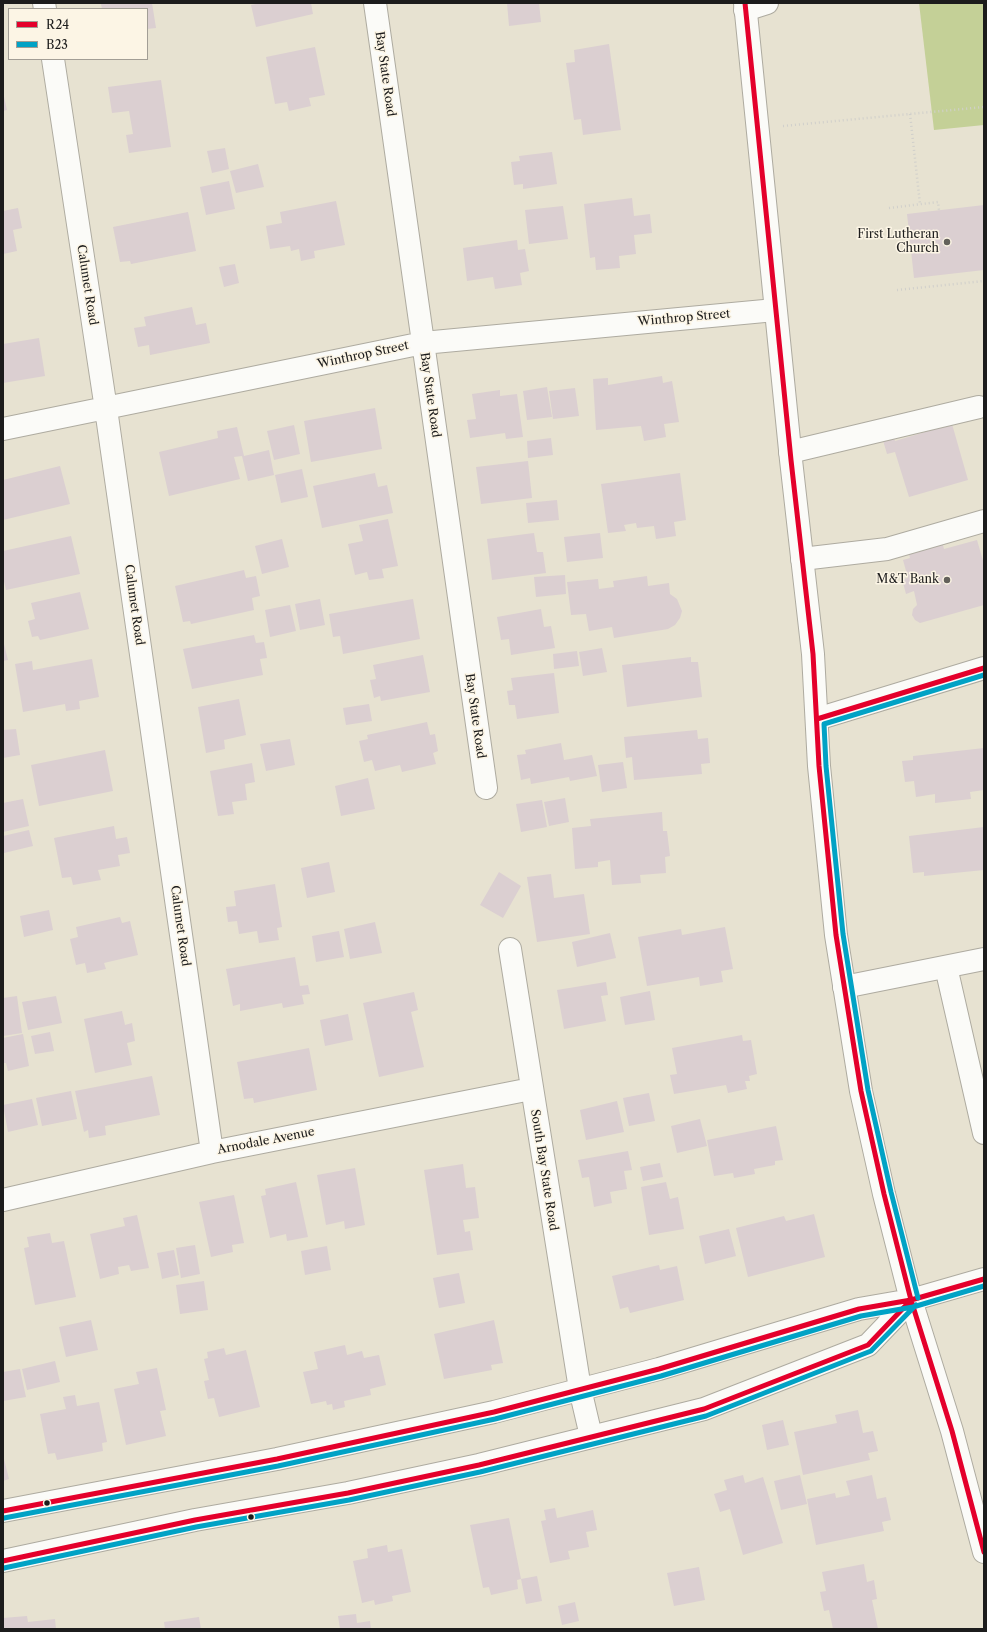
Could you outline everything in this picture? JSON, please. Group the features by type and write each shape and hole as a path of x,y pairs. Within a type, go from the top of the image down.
{"street":[{"name":"Bay State Road","path":"375,3 486,788"},
{"path":"768,3 745,6 775,310 813,654 819,766 836,935 861,1091 884,1194 911,1300 952,1431 984,1552"},
{"name":"Calumet Road","path":"53,60 106,409 212,1152"},
{"name":"Winthrop Street","path":"3,429 423,343 775,310"},
{"path":"790,452 979,407"},
{"path":"802,559 887,549 984,520"},
{"path":"817,719 984,668"},
{"name":"South Bay State Road","path":"510,949 531,1090 580,1389 591,1436"},
{"path":"844,987 984,959"},
{"path":"946,967 984,1133"},
{"name":"Arnodale Avenue","path":"3,1200 212,1152 531,1090"},
{"path":"3,1511 277,1459 494,1412 659,1369 859,1309 911,1300 984,1279"},
{"path":"3,1560 195,1520 348,1493 479,1465 704,1409 868,1345 911,1300"}],"path":[{"path":"757,129 984,107"},
{"path":"910,114 920,204"},
{"path":"889,208 938,202 939,210"},
{"path":"897,290 984,281"}],"green space":[{"path":"919,3 984,3 984,125 934,130"}],"building":[{"path":"152,3 156,28 148,29 148,8 102,8 101,4"},
{"path":"260,3 311,3 313,14 256,27 251,5"},
{"path":"507,3 539,3 541,22 509,26"},
{"path":"609,44 621,130 583,135 581,119 574,120 566,63 575,62 574,50"},
{"path":"315,47 325,95 309,98 311,106 289,111 287,102 275,104 266,57"},
{"path":"161,80 171,147 129,153 126,135 133,134 129,111 112,113 108,87"},
{"path":"3,92 7,110 3,111"},
{"path":"225,148 229,169 212,173 207,151"},
{"path":"552,152 557,184 523,189 523,184 514,185 511,162 520,161 519,156"},
{"path":"258,164 264,187 236,193 230,171"},
{"path":"229,181 235,209 206,215 200,187"},
{"path":"632,198 634,216 650,214 652,233 634,235 636,254 619,256 620,268 596,270 595,257 590,258 584,204"},
{"path":"336,201 345,245 314,251 315,258 301,261 299,249 291,251 290,246 270,249 266,226 282,223 280,212"},
{"name":"First Lutheran Church","path":"984,205 984,270 914,278 907,214"},
{"path":"563,206 568,239 529,244 525,210"},
{"path":"18,208 22,228 13,230 17,251 3,254 3,211"},
{"path":"188,212 196,251 131,264 130,261 120,262 113,227"},
{"path":"517,240 518,250 525,249 529,271 520,273 522,285 495,289 493,277 467,281 463,248"},
{"path":"235,264 239,283 224,287 219,267"},
{"path":"192,307 196,325 206,323 210,343 150,355 149,345 138,347 134,328 146,326 144,317"},
{"path":"39,338 45,376 3,383 3,344"},
{"path":"662,376 663,383 672,381 679,422 664,424 666,437 644,441 641,426 596,430 593,379 608,378 608,385"},
{"path":"547,387 552,417 527,420 523,391"},
{"path":"575,388 579,416 553,419 549,391"},
{"path":"500,390 500,396 517,394 523,437 506,439 505,433 470,438 467,420 476,419 472,394"},
{"path":"375,408 382,449 311,462 304,421"},
{"path":"952,424 968,480 909,497 895,452 887,454 882,437 893,435 895,441"},
{"path":"294,425 300,454 274,460 267,431"},
{"path":"237,427 244,456 269,450 274,475 248,481 242,456 234,457 240,479 169,496 159,452 218,438 217,431"},
{"path":"551,438 553,455 528,458 527,441"},
{"path":"528,461 532,498 481,504 476,467"},
{"path":"60,466 70,504 3,520 3,480"},
{"path":"302,469 308,497 281,503 275,475"},
{"path":"375,473 378,487 387,485 393,513 322,528 313,486"},
{"path":"680,473 686,520 674,522 676,536 656,539 654,526 637,528 636,523 624,525 626,531 608,533 601,484"},
{"path":"557,500 559,520 528,523 526,503"},
{"path":"388,519 398,566 382,569 384,578 369,580 367,572 355,575 348,544 363,541 359,525"},
{"path":"938,526 944,549 977,540 984,564 984,605 920,623 915,620 912,615 913,609 917,605 914,591 906,594 902,579 908,578 903,560 910,558 904,536"},
{"path":"534,533 537,552 543,552 546,573 492,580 487,539"},
{"path":"600,533 603,558 567,562 564,537"},
{"path":"71,536 80,574 6,590 3,577 3,551"},
{"path":"282,539 289,567 262,574 255,546"},
{"path":"244,570 246,578 256,576 260,596 252,598 254,610 191,624 190,621 183,622 175,586"},
{"path":"565,575 566,594 536,597 534,577"},
{"path":"647,576 648,586 669,583 670,594 677,599 682,611 680,618 675,625 668,629 614,638 612,627 589,631 586,614 571,615 567,582 598,579 599,589 614,587 613,581"},
{"path":"80,592 89,629 40,640 38,636 32,637 28,621 35,619 31,603"},
{"path":"320,599 325,625 300,630 295,604"},
{"path":"413,599 420,639 343,654 340,636 333,637 329,614"},
{"path":"290,605 296,631 270,637 265,610"},
{"path":"541,609 544,627 551,626 555,648 511,655 509,639 501,640 497,617"},
{"path":"254,635 256,643 264,642 267,658 260,659 263,675 192,689 183,649"},
{"path":"3,644 8,660 3,661"},
{"path":"602,648 607,672 583,676 579,652"},
{"path":"577,651 579,666 554,669 553,654"},
{"path":"423,655 430,692 381,701 380,696 374,698 370,680 376,679 373,665"},
{"path":"691,657 691,662 698,662 702,697 627,707 622,665"},
{"path":"92,659 99,697 79,701 80,709 66,711 65,704 23,712 15,664 32,661 33,670"},
{"path":"554,673 559,713 517,719 515,705 509,705 507,691 513,690 511,678"},
{"path":"239,699 246,735 224,740 225,749 206,753 198,707"},
{"path":"369,704 372,721 346,725 343,708"},
{"path":"427,722 430,735 435,734 438,751 433,753 436,764 402,772 400,765 375,771 372,760 364,762 359,741 368,739 367,735"},
{"path":"16,729 20,755 3,758 3,730"},
{"path":"697,730 698,739 708,738 710,763 701,764 702,774 634,780 632,757 626,758 624,737"},
{"path":"290,739 295,765 266,771 260,744"},
{"path":"561,743 564,760 592,755 597,776 570,781 569,777 531,784 530,778 521,780 517,755 526,754 525,750"},
{"path":"984,748 984,790 970,792 971,799 935,803 935,794 916,797 914,781 905,782 902,761 913,760 913,756"},
{"path":"105,750 113,791 39,806 31,765"},
{"path":"623,762 627,788 602,792 598,765"},
{"path":"252,763 255,782 245,784 247,800 232,802 234,814 218,816 210,771"},
{"path":"368,778 375,809 341,816 335,786"},
{"path":"565,798 569,822 549,826 544,802"},
{"path":"23,799 29,826 3,832 3,803"},
{"path":"542,800 547,827 521,832 516,804"},
{"path":"662,812 663,831 667,831 670,856 665,857 666,873 640,875 641,883 612,885 610,860 598,862 598,867 575,869 572,828 591,826 590,819"},
{"path":"114,826 116,839 127,837 130,853 118,855 120,866 98,870 101,880 73,885 71,877 62,878 54,838"},
{"path":"984,827 984,870 924,876 924,872 913,873 909,836"},
{"path":"29,830 33,846 4,853 3,836"},
{"path":"329,862 335,892 307,898 301,868"},
{"path":"499,872 521,886 503,918 480,905"},
{"path":"551,874 554,898 584,894 590,934 537,942 527,877"},
{"path":"275,884 282,927 277,928 279,940 259,943 257,931 239,934 237,921 228,922 226,907 236,906 234,891"},
{"path":"49,910 53,930 24,937 20,916"},
{"path":"120,917 122,923 130,921 138,955 104,963 106,969 87,973 85,963 76,965 70,939 78,937 76,927"},
{"path":"375,922 382,953 350,959 344,929"},
{"path":"725,927 733,969 721,971 723,982 700,986 699,977 647,986 638,937 681,929 682,935"},
{"path":"339,931 344,957 316,962 312,936"},
{"path":"610,933 616,958 577,967 572,942"},
{"path":"295,957 300,986 308,985 310,994 302,995 304,1004 283,1008 282,1003 240,1011 240,1004 233,1006 226,969"},
{"path":"606,982 608,995 601,996 606,1021 564,1029 557,990"},
{"path":"650,991 655,1020 625,1025 620,997"},
{"path":"414,992 418,1010 411,1012 424,1067 379,1077 363,1003"},
{"path":"17,996 22,1033 3,1036 3,998"},
{"path":"56,996 62,1023 28,1030 22,1002"},
{"path":"122,1011 125,1025 132,1023 135,1041 127,1043 132,1065 95,1073 84,1019"},
{"path":"348,1014 353,1040 325,1046 320,1020"},
{"path":"50,1032 54,1051 35,1054 31,1036"},
{"path":"23,1034 29,1066 8,1071 6,1063 3,1063 3,1038"},
{"path":"742,1035 743,1041 751,1040 757,1074 749,1076 750,1081 745,1081 747,1089 728,1093 726,1085 674,1094 670,1075 677,1074 672,1048"},
{"path":"309,1048 317,1090 254,1103 253,1098 244,1099 237,1062"},
{"path":"152,1076 160,1115 105,1126 106,1135 89,1138 88,1130 84,1132 75,1091"},
{"path":"71,1091 77,1119 42,1126 36,1098"},
{"path":"649,1093 655,1121 629,1126 623,1098"},
{"path":"32,1099 38,1125 8,1132 3,1105"},
{"path":"617,1101 624,1132 586,1140 580,1110"},
{"path":"700,1119 707,1146 677,1153 671,1126"},
{"path":"776,1126 783,1160 775,1161 775,1165 754,1169 755,1174 734,1178 733,1173 714,1176 707,1140"},
{"path":"628,1151 632,1170 624,1171 627,1189 610,1192 612,1203 594,1207 589,1177 582,1178 578,1160"},
{"path":"660,1163 663,1177 643,1181 640,1167"},
{"path":"463,1164 466,1188 475,1187 479,1218 463,1220 465,1232 470,1231 473,1250 437,1255 424,1170"},
{"path":"355,1168 365,1225 345,1229 344,1221 326,1225 317,1175"},
{"path":"296,1182 308,1237 287,1241 286,1234 270,1238 261,1196 266,1195 265,1189"},
{"path":"666,1182 670,1199 678,1197 684,1229 649,1235 641,1187"},
{"path":"234,1195 244,1243 232,1245 233,1252 211,1257 199,1202"},
{"path":"814,1214 825,1257 748,1277 736,1228 784,1216 786,1221"},
{"path":"137,1215 149,1268 131,1271 129,1265 118,1267 119,1274 100,1279 90,1234 125,1226 123,1218"},
{"path":"729,1229 736,1256 705,1264 699,1236"},
{"path":"50,1233 52,1243 64,1241 76,1297 35,1305 24,1248 29,1247 27,1237"},
{"path":"195,1245 200,1274 181,1278 176,1248"},
{"path":"327,1246 331,1270 305,1275 301,1251"},
{"path":"174,1250 179,1275 162,1279 157,1253"},
{"path":"659,1265 660,1270 677,1266 684,1300 630,1313 628,1307 620,1309 612,1276"},
{"path":"459,1273 465,1303 439,1308 433,1278"},
{"path":"204,1281 208,1310 180,1314 176,1285"},
{"path":"91,1320 98,1350 66,1357 59,1327"},
{"path":"494,1320 503,1363 491,1365 492,1370 444,1379 434,1334"},
{"path":"345,1345 347,1355 362,1351 364,1358 379,1355 386,1385 370,1389 371,1395 344,1401 345,1407 333,1410 332,1404 327,1405 326,1401 311,1404 303,1372 318,1369 314,1352"},
{"path":"224,1348 226,1355 246,1350 260,1407 219,1417 214,1398 208,1399 204,1381 209,1380 204,1359 208,1358 207,1352"},
{"path":"55,1361 60,1382 27,1390 22,1369"},
{"path":"157,1368 166,1410 160,1411 166,1436 126,1445 114,1389 139,1384 136,1372"},
{"path":"20,1369 26,1397 3,1401 3,1372"},
{"path":"75,1395 77,1406 99,1402 107,1442 102,1443 103,1451 57,1460 55,1453 48,1454 40,1414 66,1409 63,1397"},
{"path":"858,1410 863,1433 873,1431 878,1451 868,1453 870,1460 803,1475 794,1432 837,1423 835,1415"},
{"path":"783,1420 789,1445 767,1450 762,1425"},
{"path":"3,1455 9,1479 3,1481"},
{"path":"743,1475 745,1483 763,1477 783,1543 743,1555 730,1509 720,1512 714,1494 727,1490 724,1480"},
{"path":"800,1475 807,1504 781,1510 774,1481"},
{"path":"872,1475 877,1499 886,1497 891,1520 882,1522 884,1531 816,1545 807,1499 835,1493 836,1498 850,1495 846,1481"},
{"path":"555,1508 557,1518 593,1510 597,1530 586,1532 589,1547 568,1551 570,1559 550,1563 541,1521 546,1520 544,1510"},
{"path":"509,1518 521,1579 517,1580 518,1589 491,1595 489,1587 483,1588 470,1525"},
{"path":"387,1545 388,1552 402,1549 411,1592 392,1596 393,1601 375,1605 374,1600 362,1603 353,1561 368,1558 367,1549"},
{"path":"864,1564 867,1582 874,1580 877,1599 872,1600 878,1629 833,1629 829,1610 824,1611 820,1592 826,1591 822,1572"},
{"path":"699,1567 705,1600 674,1606 667,1573"},
{"path":"537,1576 542,1601 526,1604 521,1579"},
{"path":"575,1602 579,1621 562,1625 558,1606"},
{"path":"356,1614 357,1623 370,1621 371,1629 340,1629 338,1616"},
{"path":"27,1616 28,1622 55,1619 56,1629 3,1629 3,1618"},
{"path":"199,1617 201,1629 165,1629 164,1622"}],"transit line":[{"name":"R24","path":"745,3 791,460 813,654 819,766 836,935 861,1091 884,1194 911,1300 952,1431 984,1552"},
{"name":"R24","path":"817,719 984,668"},
{"name":"B23","path":"918,1298 891,1192 868,1090 843,934 826,766 824,724 984,675"},
{"name":"R24","path":"3,1511 277,1459 494,1412 659,1369 859,1309 911,1300 984,1279"},
{"name":"B23","path":"4,1518 278,1466 495,1419 661,1376 861,1316 913,1307 984,1286"},
{"name":"R24","path":"3,1561 195,1520 348,1493 479,1465 704,1409 868,1345 911,1300"},
{"name":"B23","path":"4,1568 196,1527 349,1500 480,1472 706,1416 871,1351 916,1305"}],"place":[{"name":"First Lutheran Church","path":"947,242"},
{"name":"M&T Bank","path":"947,580"}]}
